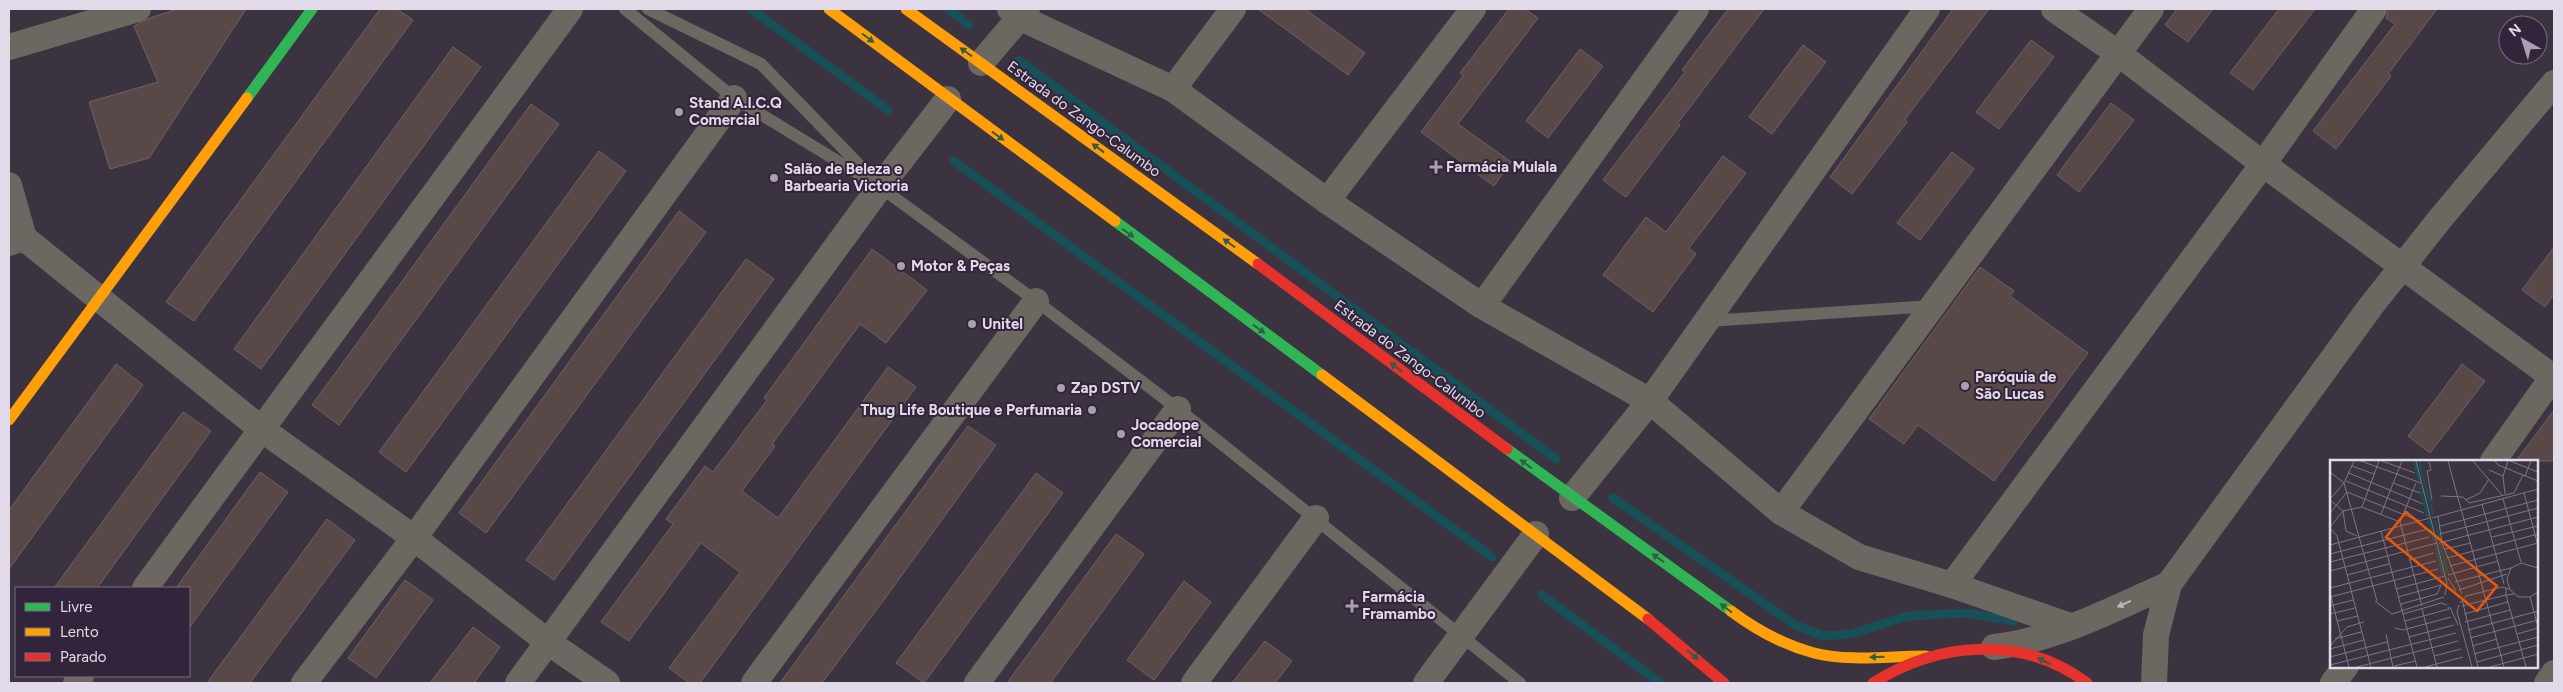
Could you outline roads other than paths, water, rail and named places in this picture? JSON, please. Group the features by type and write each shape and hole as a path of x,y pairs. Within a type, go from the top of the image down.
{"main road":[{"path":"9,420 312,9"},
{"path":"829,9 1536,534 1660,628 1724,683"},
{"name":"Estrada do Zango-Calumbo","path":"906,9 1269,272 1572,498 1744,621 1782,641 1814,653 1848,657 1926,656"},
{"path":"1873,683 1887,673 1926,656 1956,650 1986,648 2035,656 2079,676 2087,683"}],"street":[{"path":"9,47 138,9"},
{"path":"146,587 260,428 570,9"},
{"path":"1173,89 1233,9"},
{"path":"1327,200 1472,9"},
{"path":"1482,306 1696,9"},
{"path":"1572,498 1650,401 1927,9"},
{"path":"2054,9 2118,54 2263,164 2554,377 2494,460"},
{"path":"1781,512 2151,9"},
{"path":"1952,585 2263,164 2374,9"},
{"path":"982,63 1019,12 1173,89 1327,200 1482,306 1650,401 1781,512 1859,557 1952,585 2070,626"},
{"path":"2154,683 2156,636 2169,584 2402,266 2554,83"},
{"path":"304,683 414,538 734,98"},
{"path":"518,683 880,187 948,99"},
{"path":"9,184 16,240 99,299 260,428 414,538 548,642 607,683"},
{"path":"754,683 1036,301"},
{"path":"977,683 1178,409"},
{"path":"1194,683 1316,518"},
{"path":"1426,683 1536,534"},
{"path":"1986,648 2022,644 2169,584"},
{"path":"2333,683 2345,667"},
{"path":"2547,683 2554,673"}],"lane":[{"path":"625,9 734,98 880,187 1036,301 1178,409 1520,683"},
{"path":"648,9 760,64 880,187"},
{"path":"1707,321 1932,306"}],"waterway":[{"path":"751,9 888,110"},
{"path":"948,9 969,25"},
{"path":"1019,60 1556,459"},
{"path":"954,161 1492,557"},
{"path":"1613,498 1795,625 1823,636 1850,634 1908,616 1966,613 2014,621"},
{"path":"1542,595 1660,683"}],"place":[{"name":"Stand A.I.C.Q Comercial","path":"679,112"},
{"name":"Farmácia Mulala","path":"1436,167"},
{"name":"Salão de Beleza e Barbearia Victoria","path":"774,178"},
{"name":"Motor & Peças","path":"901,266"},
{"name":"Unitel","path":"972,324"},
{"name":"Paróquia de São Lucas","path":"1965,386"},
{"name":"Zap DSTV","path":"1061,388"},
{"name":"Thug Life Boutique e Perfumaria","path":"1092,410"},
{"name":"Jocadope Comercial","path":"1121,434"},
{"name":"Farmácia Framambo","path":"1352,606"}]}
